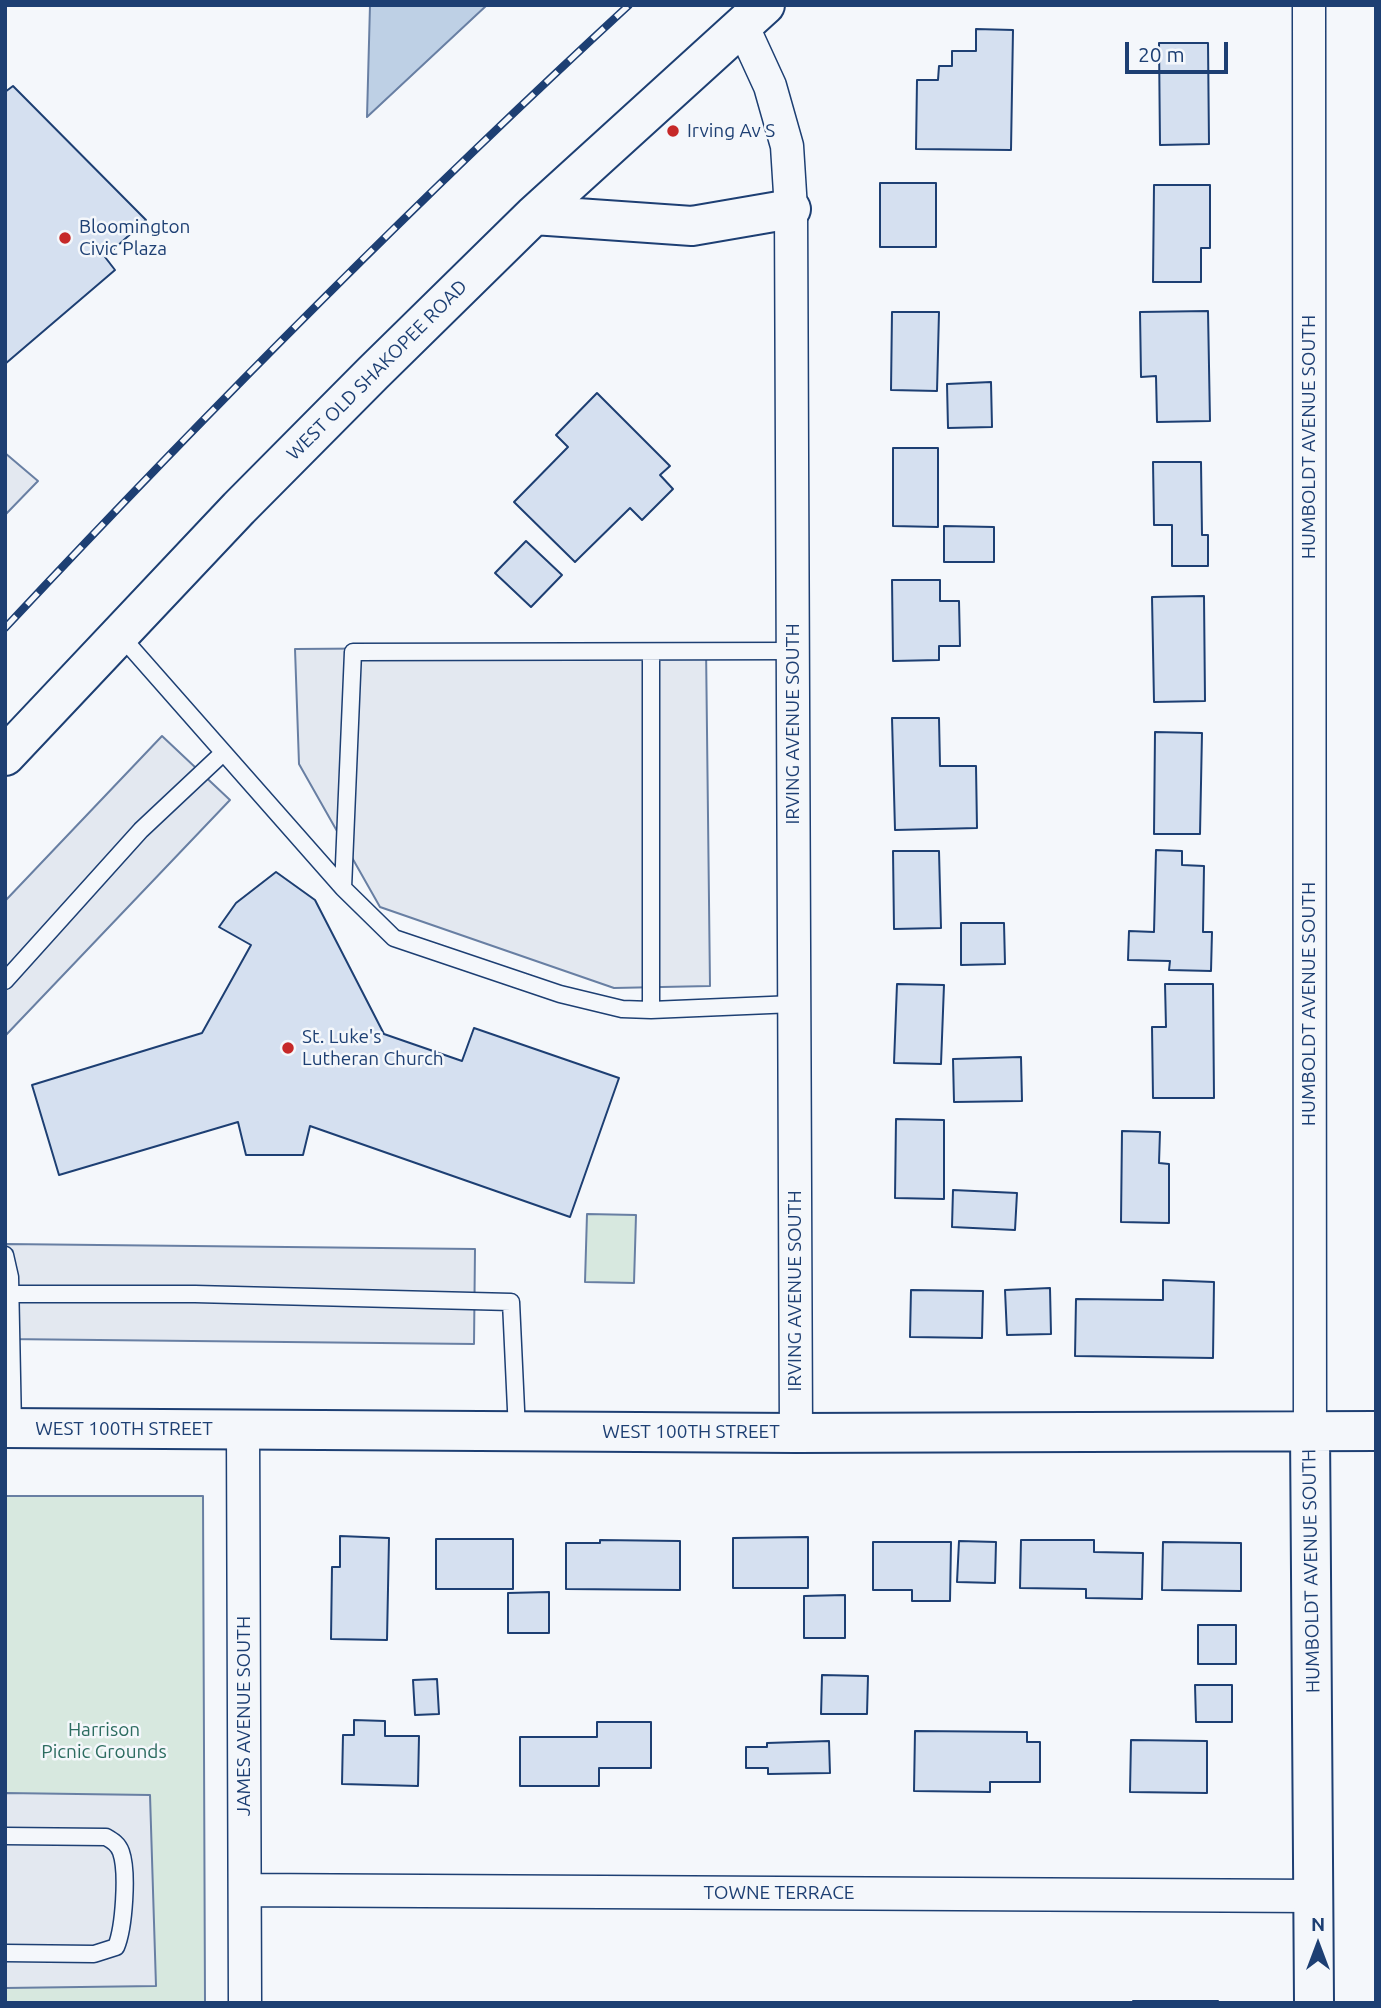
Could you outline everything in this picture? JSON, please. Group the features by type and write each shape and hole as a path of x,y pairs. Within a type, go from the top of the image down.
{"street":[{"name":"HUMBOLDT AVENUE SOUTH","path":"1309,5 1310,1430 1314,2003"},
{"name":"IRVING AVENUE SOUTH","path":"753,15 787,146 791,209 796,1433"},
{"name":"WEST OLD SHAKOPEE ROAD","path":"6,756 373,373 534,215 753,15"},
{"path":"534,215 692,226 791,209"},
{"name":"WEST 100TH STREET","path":"9,1429 796,1433 1376,1431"},
{"name":"JAMES AVENUE SOUTH","path":"243,1429 245,2003"},
{"name":"TOWNE TERRACE","path":"245,1889 1314,1896"}],"lane":[{"path":"120,634 343,888 394,938 560,994 622,1009 794,1004"},
{"path":"343,888 353,652 793,651"},
{"path":"650,1010 651,652"},
{"path":"5,981 141,830 223,753"},
{"path":"5,1255 8,1294 9,1429"},
{"path":"8,1294 195,1294 511,1302 517,1431"},
{"path":"5,1836 106,1837 117,1843 122,1854 123,1928 117,1947 94,1954 5,1953"}],"green space":[{"path":"587,1214 636,1215 634,1283 585,1282"},
{"name":"Harrison Picnic Grounds","path":"5,1496 203,1496 205,2003 5,2003"}],"shaded area":[{"path":"5,453 38,481 5,515"},
{"path":"706,646 710,986 614,988 380,907 299,764 295,649"},
{"path":"162,736 230,800 5,1036 5,901"},
{"path":"5,1244 475,1249 474,1344 5,1339"},
{"path":"5,1793 150,1795 156,1986 5,1988"}],"water":[{"path":"370,5 487,5 367,117"}],"building":[{"path":"976,29 1013,30 1011,150 916,149 917,80 938,80 939,66 952,66 952,51 976,51"},
{"path":"1159,43 1208,43 1209,144 1160,145"},
{"name":"Bloomington Civic Plaza","path":"13,86 146,220 105,257 115,270 5,364 5,92"},
{"path":"880,183 936,183 936,247 880,247"},
{"path":"1154,185 1210,185 1210,248 1201,248 1201,282 1153,282"},
{"path":"1208,311 1210,421 1157,422 1156,376 1141,377 1140,312"},
{"path":"892,312 939,312 937,391 891,390"},
{"path":"991,382 992,427 948,428 947,384"},
{"path":"597,393 670,466 660,475 673,489 642,520 630,508 575,562 514,502 568,447 556,435"},
{"path":"893,448 938,448 938,527 893,526"},
{"path":"1153,462 1201,462 1202,535 1208,535 1208,566 1172,566 1172,525 1154,525"},
{"path":"944,526 994,527 994,562 944,562"},
{"path":"526,541 562,575 531,607 495,573"},
{"path":"892,580 940,580 940,601 959,601 960,646 939,646 939,660 893,661"},
{"path":"1204,596 1205,701 1154,702 1152,597"},
{"path":"892,718 939,718 940,766 976,766 977,828 895,830"},
{"path":"1155,732 1202,733 1200,834 1154,834"},
{"path":"1156,850 1182,851 1182,865 1204,866 1203,932 1212,932 1211,971 1169,970 1170,961 1128,960 1129,931 1154,932"},
{"path":"893,851 939,851 941,928 894,929"},
{"name":"St. Luke's Lutheran Church","path":"276,872 315,900 384,1034 462,1061 474,1028 619,1078 570,1217 310,1126 303,1155 246,1155 238,1122 59,1175 32,1085 202,1033 251,945 219,927 236,903"},
{"path":"961,923 1004,923 1005,964 961,965"},
{"path":"897,984 944,985 941,1064 894,1063"},
{"path":"1165,984 1213,984 1214,1098 1153,1098 1152,1027 1166,1027"},
{"path":"1021,1057 1022,1101 954,1102 953,1059"},
{"path":"896,1119 944,1120 944,1199 895,1198"},
{"path":"1122,1131 1160,1132 1159,1163 1169,1164 1169,1223 1121,1222"},
{"path":"953,1190 1017,1193 1015,1230 952,1227"},
{"path":"1163,1280 1214,1282 1213,1358 1075,1356 1076,1299 1163,1300"},
{"path":"1050,1288 1051,1334 1007,1335 1005,1290"},
{"path":"911,1290 983,1291 982,1338 910,1337"},
{"path":"340,1536 389,1538 387,1640 331,1639 332,1567 340,1567"},
{"path":"808,1537 808,1588 733,1588 733,1538"},
{"path":"436,1539 513,1539 513,1589 436,1589"},
{"path":"600,1540 680,1541 680,1590 566,1589 566,1543 600,1543"},
{"path":"1021,1540 1094,1540 1094,1552 1143,1553 1142,1599 1086,1598 1086,1589 1020,1588"},
{"path":"959,1541 996,1542 995,1583 957,1582"},
{"path":"873,1542 951,1542 950,1601 912,1601 912,1590 873,1590"},
{"path":"1163,1542 1241,1543 1241,1591 1162,1590"},
{"path":"549,1592 549,1633 508,1633 508,1593"},
{"path":"845,1595 845,1638 804,1638 804,1596"},
{"path":"1198,1625 1236,1625 1236,1664 1198,1664"},
{"path":"822,1675 868,1676 867,1714 821,1714"},
{"path":"437,1679 439,1714 415,1715 413,1680"},
{"path":"1195,1685 1232,1685 1232,1722 1196,1722"},
{"path":"354,1720 385,1721 385,1736 419,1736 418,1786 342,1784 343,1735 354,1735"},
{"path":"597,1722 651,1722 651,1768 599,1768 599,1786 520,1786 520,1737 597,1737"},
{"path":"915,1731 1027,1732 1027,1742 1040,1742 1040,1782 990,1782 990,1792 914,1791"},
{"path":"1131,1740 1207,1741 1207,1793 1130,1792"},
{"path":"829,1741 830,1773 768,1774 768,1768 746,1768 746,1747 767,1747 767,1743"},
{"path":"1133,2001 1218,2001 1133,2003"}],"railway":[{"path":"5,628 157,468 389,233 629,5"}],"place":[{"name":"Irving Av S","path":"673,131"},
{"name":"Bloomington Civic Plaza","path":"65,238"},
{"name":"St. Luke's Lutheran Church","path":"288,1048"}]}
